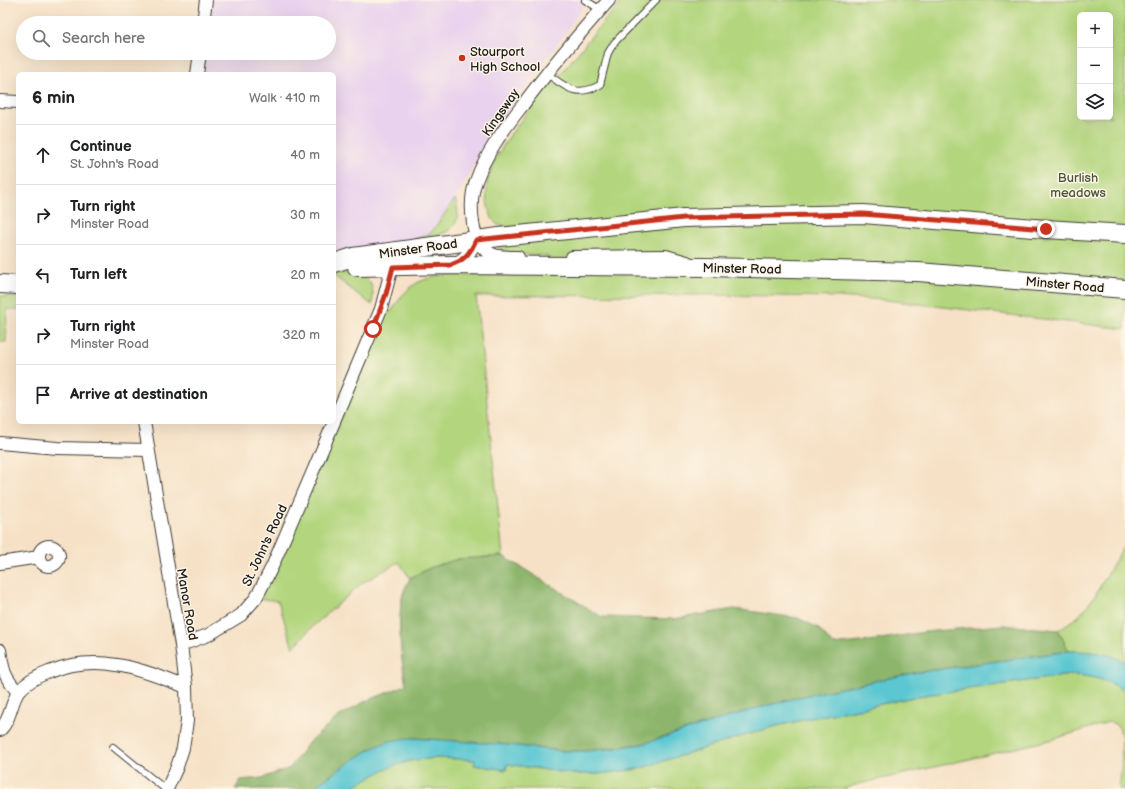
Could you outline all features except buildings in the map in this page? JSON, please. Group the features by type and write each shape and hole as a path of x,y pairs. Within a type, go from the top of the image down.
{"main road":[{"name":"Minster Road","path":"394,259 476,240 684,218 863,214 1125,234"},
{"name":"Minster Road","path":"336,263 353,257 394,259 451,265 706,267 918,272 1125,289"},
{"path":"0,284 16,286"}],"street":[{"path":"204,16 206,0"},
{"name":"Kingsway","path":"476,240 471,206 474,185 478,174 491,150 507,125 546,73 610,0"},
{"path":"197,72 199,60"},
{"path":"0,101 16,102"},
{"path":"451,265 460,261 467,255 476,240 483,250 503,257 666,256 706,267"},
{"name":"St. John's Road","path":"336,416 381,309 394,259"},
{"name":"Manor Road","path":"144,424 181,645 186,687 188,721 183,748 177,767 166,789"},
{"name":"St. John's Road","path":"181,645 208,635 241,615 256,598 272,567 333,424"},
{"path":"0,443 57,448 148,450"},
{"path":"0,563 39,557"},
{"path":"0,650 4,672 9,682 18,692"},
{"path":"0,730 11,711 18,692 35,677 58,668 84,663 111,664 148,672 186,687"}],"lane":[{"path":"585,0 601,10"},
{"path":"546,73 567,88 582,92 600,85 608,53 614,43 656,0"},
{"path":"113,747 166,789"}],"shaded area":[{"path":"206,0 587,0 562,38 489,136 460,192 431,233 413,240 336,252 336,72 197,72 199,60 336,60 336,16 204,16"}],"green space":[{"name":"Burlish meadows","path":"623,0 1125,0 1125,329 886,300 836,297 711,295 476,296 503,556 458,559 432,567 410,578 399,562 362,583 312,627 293,648 278,601 256,598 331,424 336,424 336,413 381,309 391,312 405,292 417,283 434,277 451,275 547,274 547,256 514,254 499,249 498,247 500,245 542,232 537,223 510,227 499,225 495,222 491,215 486,194 488,180 494,162 502,147 534,104"},
{"path":"455,199 458,211 457,220 448,231 431,237 413,240 431,233"},
{"path":"336,274 358,275 368,280 373,290 372,305 336,278"},
{"path":"0,296 16,297 16,310 7,309 6,342 0,342"},
{"path":"1125,544 1125,662 1111,656 1098,653 1069,651 1058,630 1079,616 1094,597"},
{"path":"503,556 602,617 674,619 734,609 798,618 818,628 833,645 924,632 1003,625 1058,630 1069,651 913,673 799,697 754,709 642,744 586,751 562,751 498,744 413,738 370,749 311,789 235,789 241,780 262,778 290,768 309,742 338,717 364,702 406,685 401,653 400,619 403,595 410,578 432,567 458,559"},
{"path":"1070,675 1099,679 1125,691 1125,789 1119,789 1122,756 1120,731 1117,725 1109,722 1054,739 855,785 844,789 348,789 378,772 402,763 434,758 475,760 475,765 506,770 507,764 574,774 598,774 638,769 772,727 820,716 918,696"}],"water":[{"path":"1069,651 1098,653 1112,656 1125,662 1125,691 1099,679 1070,675 918,696 820,716 772,727 638,769 598,774 574,774 507,764 506,770 474,765 475,760 436,758 409,761 386,769 348,789 311,789 376,746 402,739 413,738 498,744 562,751 586,751 616,748 642,744 754,709 799,697 913,673"}],"place":[{"name":"Stourport High School","path":"462,58"}],"route":[{"path":"373,329 386,294 393,267 451,265 460,261 467,255 476,240 684,218 863,214 1046,229"}]}
